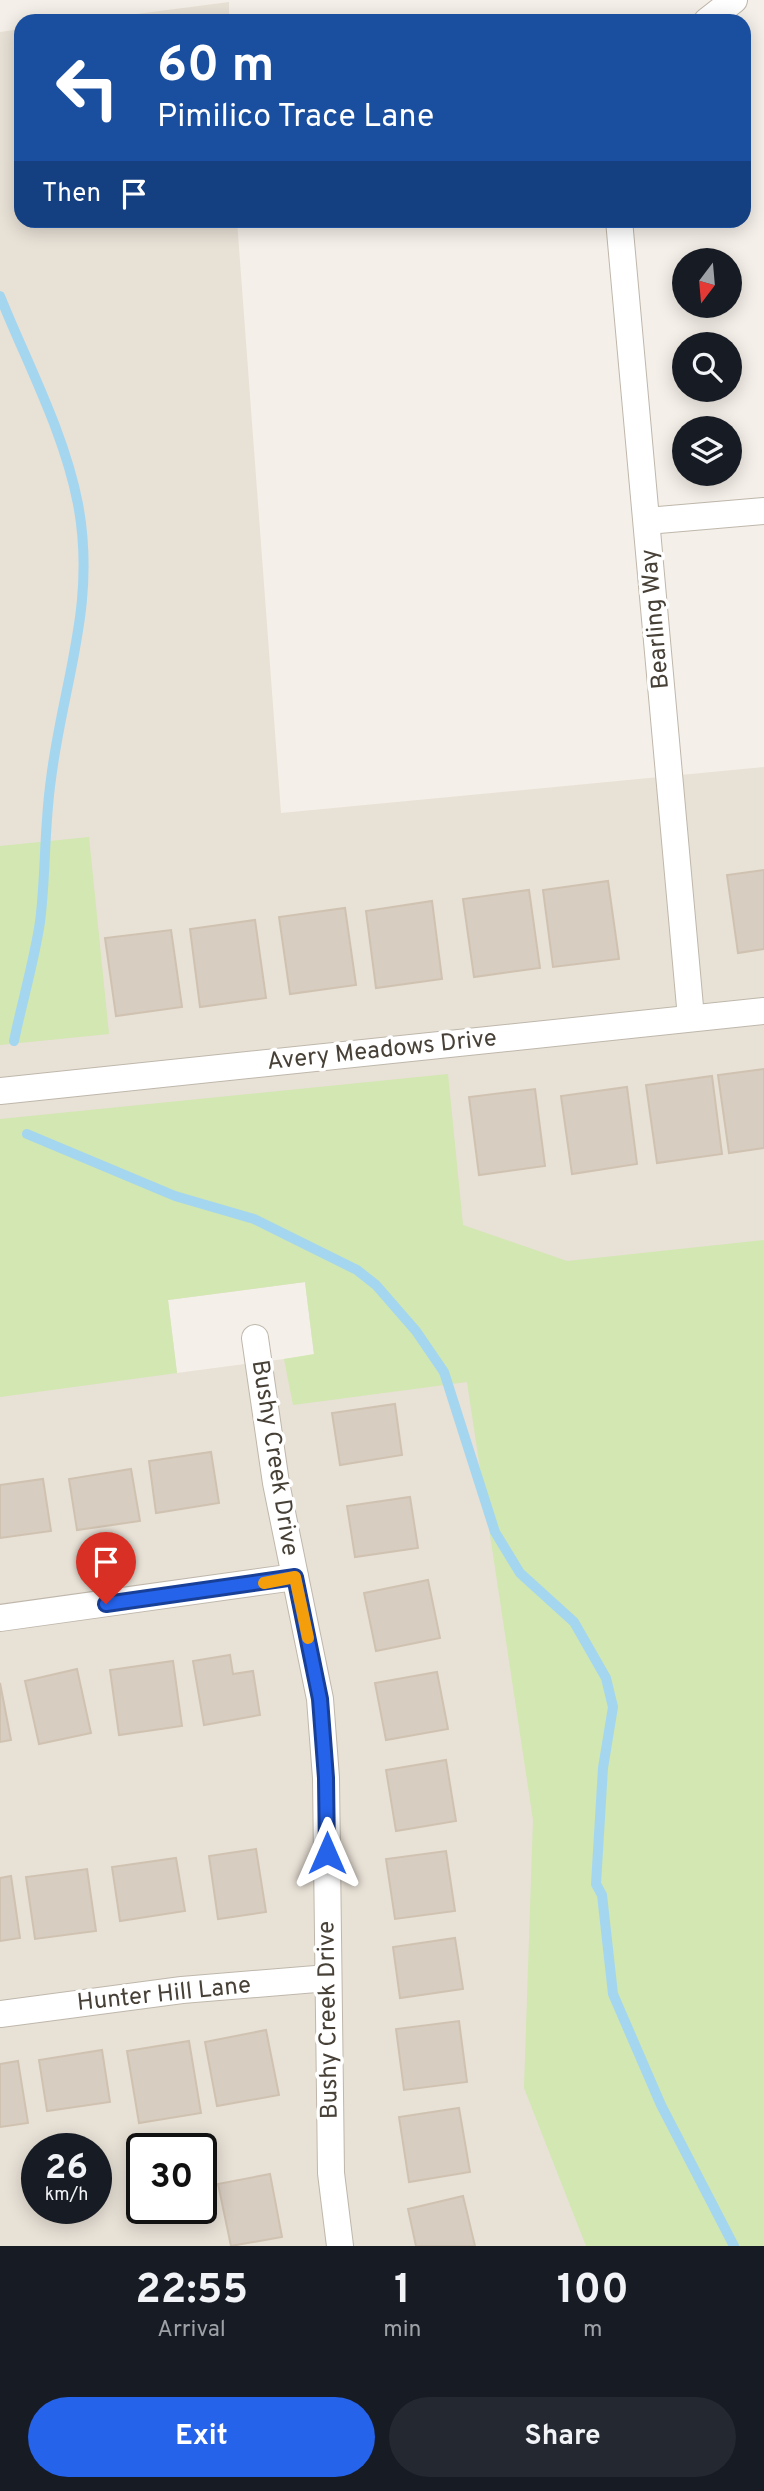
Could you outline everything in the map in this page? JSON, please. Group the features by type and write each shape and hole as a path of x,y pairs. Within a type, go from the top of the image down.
{"street":[{"path":"716,14 734,0"},
{"name":"Bearling Way","path":"620,228 691,1018"},
{"path":"647,521 764,511"},
{"name":"Avery Meadows Drive","path":"0,1091 764,1011"},
{"name":"Bushy Creek Drive","path":"255,1338 276,1483 320,1699 325,1765 331,2173 340,2246"},
{"path":"0,1618 295,1577"},
{"name":"Hunter Hill Lane","path":"0,2014 182,1990 328,1978"}],"shaded area":[{"path":"229,2 229,14 137,14"},
{"path":"14,30 14,228 238,228 281,813 764,767 764,2246 0,2246 0,32","holes":["305,1282 314,1355 177,1373 168,1300"]}],"green space":[{"path":"89,837 109,1034 0,1045 0,846"},
{"path":"448,1074 463,1225 567,1261 764,1240 764,2246 586,2246 524,2088 533,1820 467,1382 293,1405 284,1359 314,1354 305,1282 168,1300 177,1373 0,1397 0,1119"}],"building":[{"path":"764,870 764,949 738,953 727,875"},
{"path":"608,881 619,959 553,967 543,890"},
{"path":"529,890 540,968 474,977 463,899"},
{"path":"432,901 442,979 376,988 366,911"},
{"path":"345,908 356,985 290,994 279,917"},
{"path":"255,920 266,998 200,1007 190,929"},
{"path":"171,930 182,1007 116,1016 105,938"},
{"path":"764,1069 764,1148 729,1153 718,1075"},
{"path":"712,1076 722,1154 657,1163 646,1085"},
{"path":"627,1087 637,1164 572,1174 561,1096"},
{"path":"535,1089 545,1166 479,1175 469,1097"},
{"path":"395,1404 402,1455 340,1465 332,1413"},
{"path":"211,1452 219,1503 156,1513 149,1461"},
{"path":"131,1469 140,1521 77,1530 69,1479"},
{"path":"43,1479 51,1531 0,1538 0,1485"},
{"path":"410,1497 418,1548 355,1557 347,1506"},
{"path":"428,1580 440,1638 376,1651 364,1593"},
{"path":"230,1655 233,1674 253,1671 260,1715 204,1725 193,1661"},
{"path":"173,1661 182,1726 119,1735 110,1670"},
{"path":"77,1669 91,1733 39,1744 25,1681"},
{"path":"437,1672 448,1729 386,1740 375,1683"},
{"path":"0,1683 11,1740 0,1742"},
{"path":"446,1760 456,1821 396,1831 386,1770"},
{"path":"256,1849 266,1912 218,1919 209,1856"},
{"path":"446,1851 455,1911 395,1919 386,1859"},
{"path":"176,1858 185,1911 120,1921 112,1867"},
{"path":"87,1869 96,1931 35,1939 26,1877"},
{"path":"11,1876 20,1938 0,1941 0,1878"},
{"path":"455,1938 463,1989 400,1998 393,1947"},
{"path":"459,2021 467,2082 404,2090 396,2029"},
{"path":"266,2030 279,2095 217,2106 205,2042"},
{"path":"189,2041 201,2113 139,2123 127,2051"},
{"path":"102,2050 110,2102 47,2111 39,2060"},
{"path":"18,2061 28,2123 0,2127 0,2064"},
{"path":"459,2108 470,2172 409,2182 399,2117"},
{"path":"270,2174 282,2237 231,2246 218,2184"},
{"path":"463,2196 475,2246 416,2246 408,2209"}],"waterway":[{"path":"0,296 64,451 78,504 83,541 81,610 51,779 40,922 14,1041"},
{"path":"27,1134 175,1196 254,1219 357,1270 376,1285 416,1331 444,1372 495,1532 520,1573 574,1622 606,1678 613,1707 603,1768 596,1884 602,1895 613,1994 661,2105 734,2246"}],"slow traffic":[{"path":"264,1583 295,1577 308,1638"}],"route":[{"path":"106,1604 295,1577 320,1699 326,1778 327,1853"}]}
